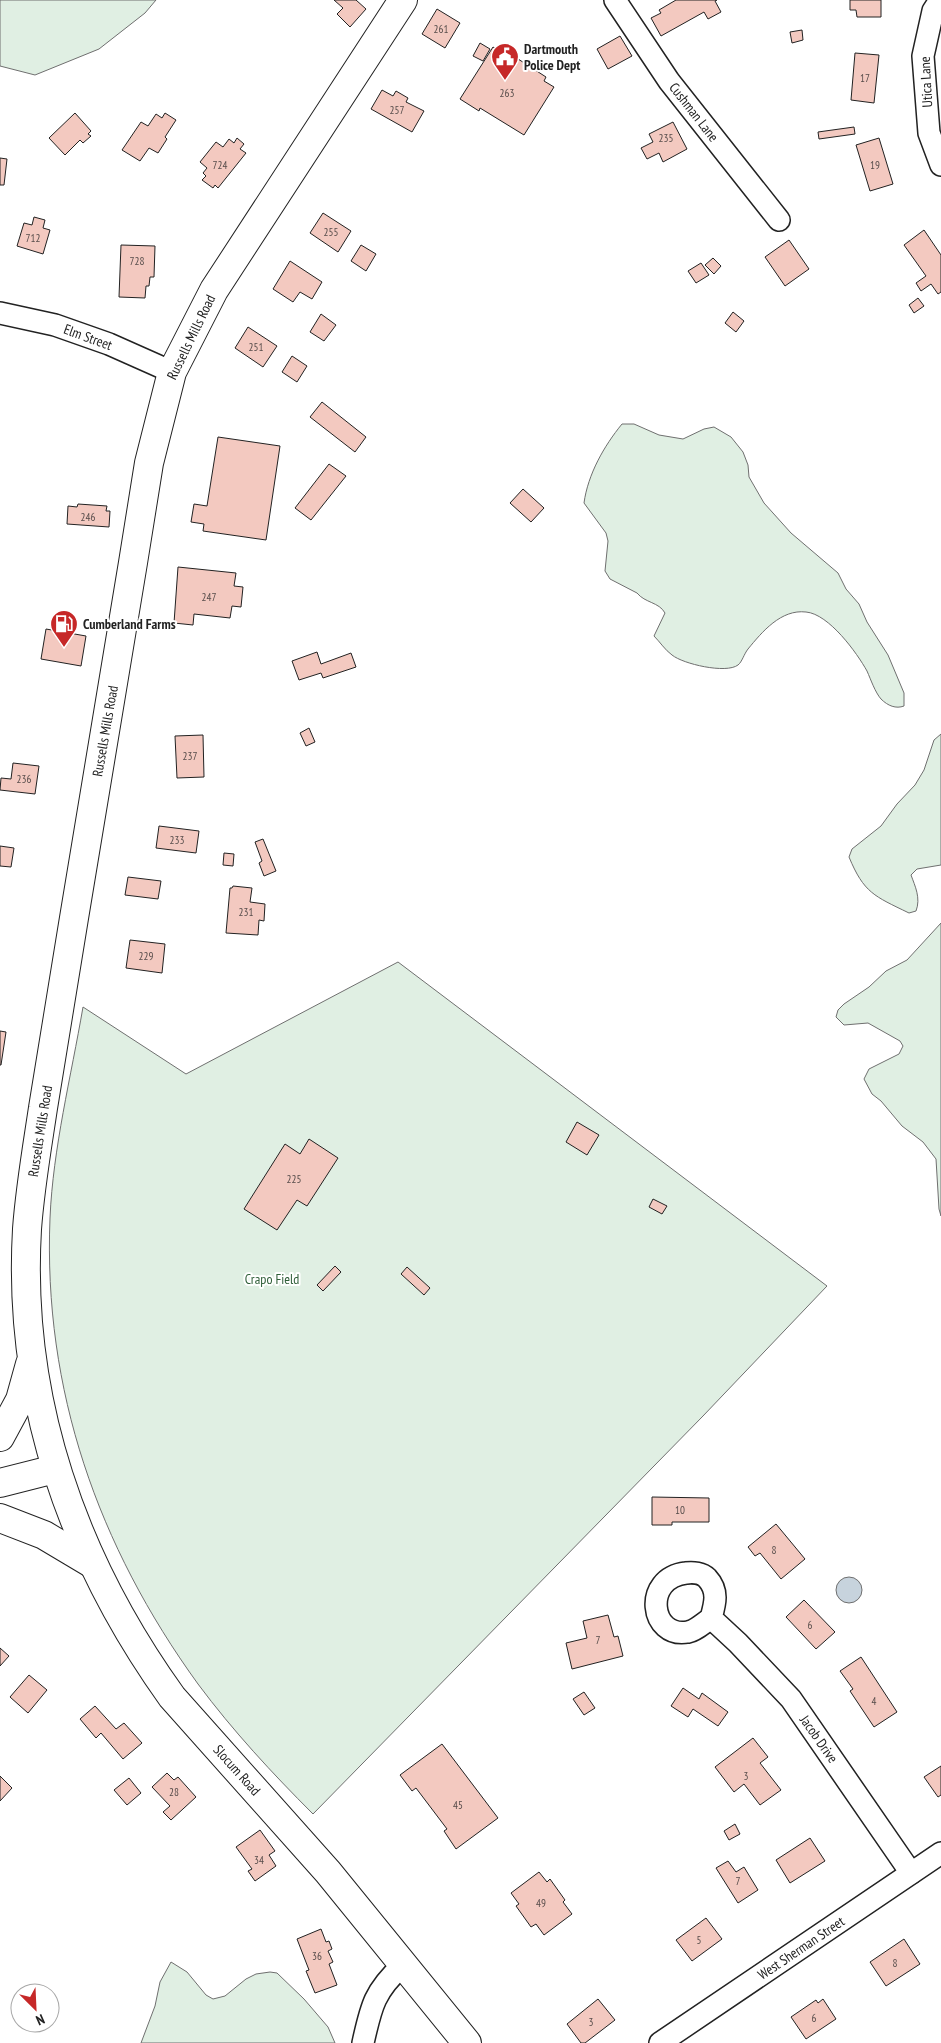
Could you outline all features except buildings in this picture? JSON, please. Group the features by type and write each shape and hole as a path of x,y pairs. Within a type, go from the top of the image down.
{"main road":[{"name":"Russells Mills Road","path":"55,1468 42,1415 32,1360 26,1263 27,1230 34,1162 149,463 172,372 214,290 403,0"},
{"path":"0,1437 20,1400 32,1360"},
{"path":"0,1483 55,1468"},
{"name":"Slocum Road","path":"55,1468 91,1563 132,1637 172,1697 296,1835 466,2043"},
{"path":"0,1518 44,1535 91,1563"}],"street":[{"name":"Cushman Lane","path":"615,0 669,81 779,220"},
{"name":"Utica Lane","path":"940,0 933,11 922,56 929,133 941,165"},
{"name":"Elm Street","path":"0,313 39,321 109,344 172,372"},
{"name":"Jacob Drive","path":"711,1618 738,1643 791,1699 911,1872"},
{"name":"West Sherman Street","path":"660,2043 941,1853"},
{"path":"364,2043 375,1999 387,1980 403,1965"}],"green space":[{"path":"0,0 156,0 145,13 99,49 35,75 0,66"},
{"path":"622,424 634,424 659,435 683,439 704,429 714,427 731,437 743,452 748,465 749,477 764,503 791,533 838,573 846,589 859,604 867,622 888,655 904,693 904,706 892,706 881,699 867,671 849,645 833,627 815,614 797,612 780,618 759,636 739,664 732,668 705,667 685,662 667,651 654,636 665,613 662,609 637,593 610,579 605,571 608,541 606,533 584,503 593,471 609,442"},
{"path":"941,734 941,865 917,869 911,875 918,901 916,911 909,913 887,902 865,886 849,857 852,849 881,826 897,804 915,785 924,770 934,740"},
{"path":"941,923 941,1216 936,1159 923,1142 902,1126 881,1101 872,1094 864,1079 869,1069 899,1054 903,1046 900,1041 868,1023 844,1025 836,1017 838,1010 844,1004 869,987 886,971 907,960"},
{"name":"Crapo Field","path":"398,962 827,1286 703,1416 313,1814 253,1751 198,1684 163,1631 132,1577 105,1521 84,1464 67,1405 56,1344 50,1282 52,1192 59,1139 83,1007 186,1074"},
{"path":"171,1962 187,1972 206,1995 213,1999 225,1996 246,1979 256,1974 277,1973 304,1999 328,2027 335,2043 141,2043 155,2006 160,1982"}],"shaded area":[{"path":"849,1577 858,1581 862,1590 858,1599 849,1603 840,1599 836,1590 840,1581"}],"place":[{"name":"Dartmouth Police Dept","path":"505,81"},
{"name":"Cumberland Farms","path":"64,648"}]}
